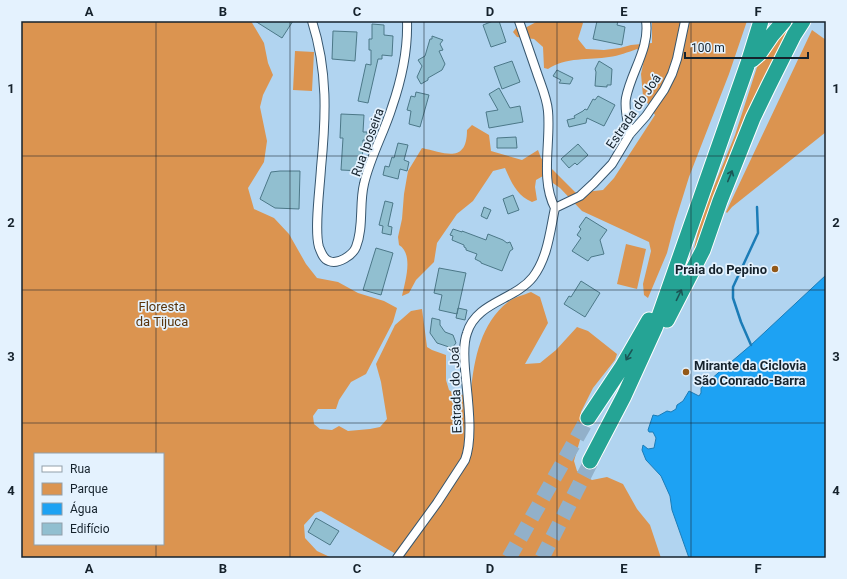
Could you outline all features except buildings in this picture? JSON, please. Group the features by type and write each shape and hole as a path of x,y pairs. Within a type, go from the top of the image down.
{"highway":[{"path":"590,461 639,365 668,294 748,63 761,21"},
{"path":"748,63 759,54 784,21"},
{"path":"656,342 703,250 723,194 765,93 794,35 803,21"},
{"path":"588,418 622,367 645,327 684,245"}],"street":[{"name":"Rua Iposeira","path":"312,21 319,42 324,74 325,103 325,128 318,208 318,244 323,256 329,262 338,262 349,256 356,248 360,233 364,184 374,153 392,108 406,62 408,21"},
{"path":"519,21 548,110 549,198 555,208"},
{"path":"630,134 627,118 626,98 646,38 646,21"},
{"name":"Estrada do Joá","path":"397,558 466,460 470,437 464,353 466,333 471,322 481,312 522,287 532,278 541,266 555,208 580,196 594,183 612,164 630,134 646,116 666,85 677,59 685,21"}],"green space":[{"name":"Floresta da Tijuca","path":"21,21 251,21 264,43 268,63 273,75 263,95 260,107 267,141 264,162 248,188 254,209 274,218 289,234 306,264 317,278 338,282 358,293 384,301 397,308 393,322 366,374 351,382 339,400 336,409 318,409 313,416 314,424 320,429 332,430 339,426 348,431 370,429 380,427 387,419 381,382 376,364 395,325 411,311 422,309 427,347 446,355 446,380 449,390 455,394 460,395 471,391 474,367 480,342 491,320 510,300 531,292 540,297 548,323 525,364 540,363 556,350 577,327 588,331 617,354 615,360 593,388 581,412 586,432 580,440 574,461 577,471 592,480 607,477 623,484 637,509 650,525 661,558 403,558 321,511 315,513 304,525 305,538 317,551 332,558 21,558"},
{"path":"538,21 581,21 583,23 578,39 586,49 604,50 652,43 652,21 747,21 729,74 689,177 667,253 648,298 644,295 643,284 651,251 649,242 582,211 560,188 543,176 536,180 535,187 537,200 532,202 518,192 505,168 493,171 473,201 457,214 437,243 434,262 416,280 409,293 402,296 407,261 404,249 399,245 398,237 402,219 408,171 422,148 453,154 459,152 463,148 466,141 467,130 472,125 489,135 491,151 522,160 538,150 541,158 576,193 603,190 614,178 655,115 643,96 641,74 645,55 637,49 623,54 602,58 562,62 548,69 544,68 543,47 534,39 517,37 513,32 516,28 525,28"},
{"path":"791,21 797,21 761,92 692,257 701,218 735,135 758,64"},
{"path":"812,30 826,40 826,132 732,207 727,213 726,212"},
{"path":"295,51 314,52 312,91 293,90"},
{"path":"626,244 646,249 637,289 617,284"}],"water":[{"path":"826,275 826,558 689,558 672,510 670,496 661,476 646,460 642,450 643,445 648,449 654,448 656,438 653,432 649,432 648,430 653,415 658,416 667,411 671,412 676,409 677,405 683,401 689,391 699,396 701,393 701,388 704,385 751,345"}],"waterway":[{"path":"751,345 733,298 733,287 758,233 757,207"}],"tunnel":[{"path":"509,558 588,418"},
{"path":"542,558 597,450"}],"place":[{"name":"Praia do Pepino","path":"775,269"},
{"name":"Mirante da Ciclovia São Conrado-Barra","path":"686,372"}]}
